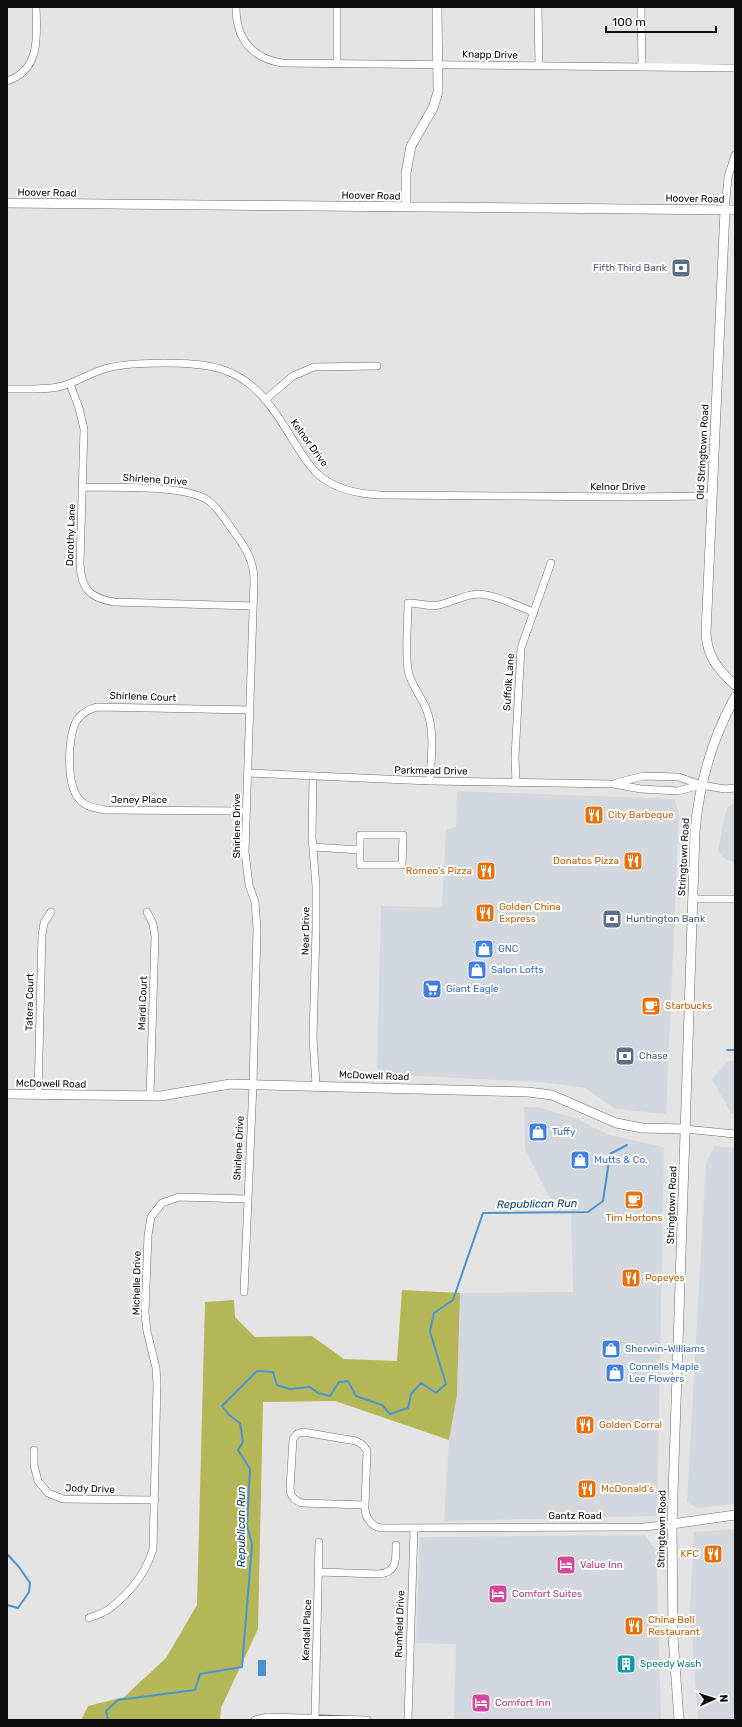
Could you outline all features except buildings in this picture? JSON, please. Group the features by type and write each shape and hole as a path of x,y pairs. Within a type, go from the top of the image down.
{"main road":[{"path":"406,207 406,173 409,157 416,137 433,108 436,99 438,65 437,7"},
{"name":"Hoover Road","path":"7,203 735,210"},
{"name":"Old Stringtown Road","path":"725,210 711,496 706,639 708,650 713,661 735,685"},
{"name":"Stringtown Road","path":"679,1720 673,1638 672,1524 695,832 701,785 722,723 735,697"},
{"name":"McDowell Road","path":"7,1094 150,1096 172,1094 220,1085 253,1084 541,1093 564,1100 616,1123 642,1128 685,1129"},
{"name":"Gantz Road","path":"672,1524 735,1515"}],"street":[{"path":"7,81 18,76 24,71 34,57 37,40 36,7"},
{"name":"Knapp Drive","path":"236,7 239,31 249,46 264,58 273,61 337,64 735,68"},
{"path":"337,7 337,64"},
{"path":"538,7 539,66"},
{"path":"641,7 642,67"},
{"path":"725,210 728,177 735,155"},
{"name":"Kelnor Drive","path":"7,389 44,389 70,384 101,370 116,366 140,364 197,365 222,370 241,378 257,391 273,409 311,467 320,476 342,489 367,494 411,495 629,497 711,496"},
{"path":"265,400 293,376 314,367 377,366"},
{"name":"Dorothy Lane","path":"70,384 79,408 84,429 80,564 83,583 91,594 104,601 114,602 253,606"},
{"name":"Shirlene Drive","path":"83,487 188,491 208,500 216,508 249,554 254,572 245,852 249,886 255,902 257,929 253,1084 244,1292"},
{"name":"Suffolk Lane","path":"516,782 515,750 521,648 551,563"},
{"path":"430,781 432,738 430,723 427,711 408,671 408,603 420,603 428,606 439,605 478,594 513,603 534,612"},
{"name":"Shirlene Court","path":"71,756 71,737 77,721 82,714 97,707 250,710"},
{"name":"Jeney Place","path":"71,756 72,784 75,794 87,806 104,810 246,811"},
{"name":"Parkmead Drive","path":"248,773 430,781 614,784 641,789 677,791 701,785"},
{"name":"Near Drive","path":"313,776 313,846 316,929 313,1038 316,1086"},
{"name":"Parkmead Drive","path":"614,784 643,776 679,777 701,785 725,789 735,788"},
{"path":"360,835 403,835 402,865 360,865 360,850 360,835"},
{"path":"313,846 360,850"},
{"path":"692,899 735,899"},
{"name":"Tatera Court","path":"38,1094 42,935 44,923 51,912"},
{"name":"Mardi Court","path":"147,912 153,924 155,937 150,1096"},
{"name":"McDowell Road","path":"685,1129 735,1134"},
{"name":"Michelle Drive","path":"89,1618 108,1610 134,1586 145,1569 153,1549 156,1368 147,1331 145,1313 148,1235 151,1217 162,1203 179,1197 247,1199"},
{"path":"310,1432 356,1441 363,1445 367,1452 365,1505 302,1503 296,1501 291,1495 290,1488 293,1439 297,1434 310,1432"},
{"name":"Jody Drive","path":"34,1450 34,1466 38,1481 48,1493 63,1499 155,1500"},
{"name":"Gantz Road","path":"365,1505 366,1514 370,1523 375,1527 644,1526 672,1524"},
{"name":"Rumfield Drive","path":"408,1720 414,1528"},
{"name":"Kendall Place","path":"315,1718 319,1542"},
{"path":"319,1572 378,1574 387,1572 392,1568 396,1561 396,1545"},
{"path":"255,1720 268,1717 367,1720"}],"shaded area":[{"path":"457,791 675,799 679,815 666,1114 616,1109 585,1088 541,1082 377,1074 381,906 442,907 446,829 456,827"},
{"path":"735,803 735,862 726,860 718,851 725,814 728,807"},
{"path":"728,1061 735,1061 735,1114 731,1113 712,1079"},
{"path":"524,1107 538,1107 575,1118 609,1135 664,1147 657,1516 444,1521 449,1440 457,1395 460,1293 573,1292 571,1207 549,1197 525,1149"},
{"path":"714,1146 735,1148 735,1504 697,1508 687,1502 706,1164"},
{"path":"402,1290 460,1293 457,1395 449,1440 335,1401 263,1402 258,1629 221,1708 220,1720 81,1720 88,1706 124,1697 166,1658 197,1605 205,1302 234,1300 235,1317 255,1337 312,1336 344,1359 397,1361"},
{"path":"735,1529 735,1720 698,1720 690,1607 694,1532"},
{"path":"645,1535 656,1550 661,1720 454,1720 456,1644 416,1643 420,1537"}],"water":[{"path":"258,1660 266,1660 266,1676 258,1676"}],"waterway":[{"name":"Republican Run","path":"727,1050 735,1050"},
{"name":"Republican Run","path":"108,1720 106,1711 118,1700 195,1690 200,1674 242,1667 252,1544 247,1526 250,1469 238,1450 243,1442 240,1423 229,1415 222,1406 257,1371 273,1372 277,1385 290,1389 310,1387 318,1393 330,1396 339,1382 348,1381 356,1396 382,1405 390,1414 408,1408 411,1394 421,1383 436,1393 446,1384 430,1332 434,1313 453,1300 483,1213 588,1212 603,1201 610,1154 627,1145"},
{"path":"7,1554 19,1567 30,1583 29,1592 18,1608 7,1605"}],"place":[{"name":"Fifth Third Bank","path":"681,268"},
{"name":"City Barbeque","path":"594,815"},
{"name":"Donatos Pizza","path":"633,861"},
{"name":"Romeo's Pizza","path":"486,871"},
{"name":"Golden China Express","path":"485,913"},
{"name":"Huntington Bank","path":"612,919"},
{"name":"GNC","path":"484,949"},
{"name":"Salon Lofts","path":"477,970"},
{"name":"Giant Eagle","path":"432,989"},
{"name":"Starbucks","path":"651,1006"},
{"name":"Chase","path":"625,1056"},
{"name":"Tuffy","path":"538,1132"},
{"name":"Mutts & Co.","path":"580,1160"},
{"name":"Tim Hortons","path":"634,1200"},
{"name":"Popeyes","path":"631,1278"},
{"name":"Sherwin-Williams","path":"611,1349"},
{"name":"Connells Maple Lee Flowers","path":"615,1373"},
{"name":"Golden Corral","path":"585,1425"},
{"name":"McDonald's","path":"587,1489"},
{"name":"KFC","path":"713,1554"},
{"name":"Value Inn","path":"566,1565"},
{"name":"Comfort Suites","path":"498,1594"},
{"name":"China Bell Restaurant","path":"634,1626"},
{"name":"Speedy Wash","path":"626,1664"},
{"name":"Comfort Inn","path":"481,1703"}]}
